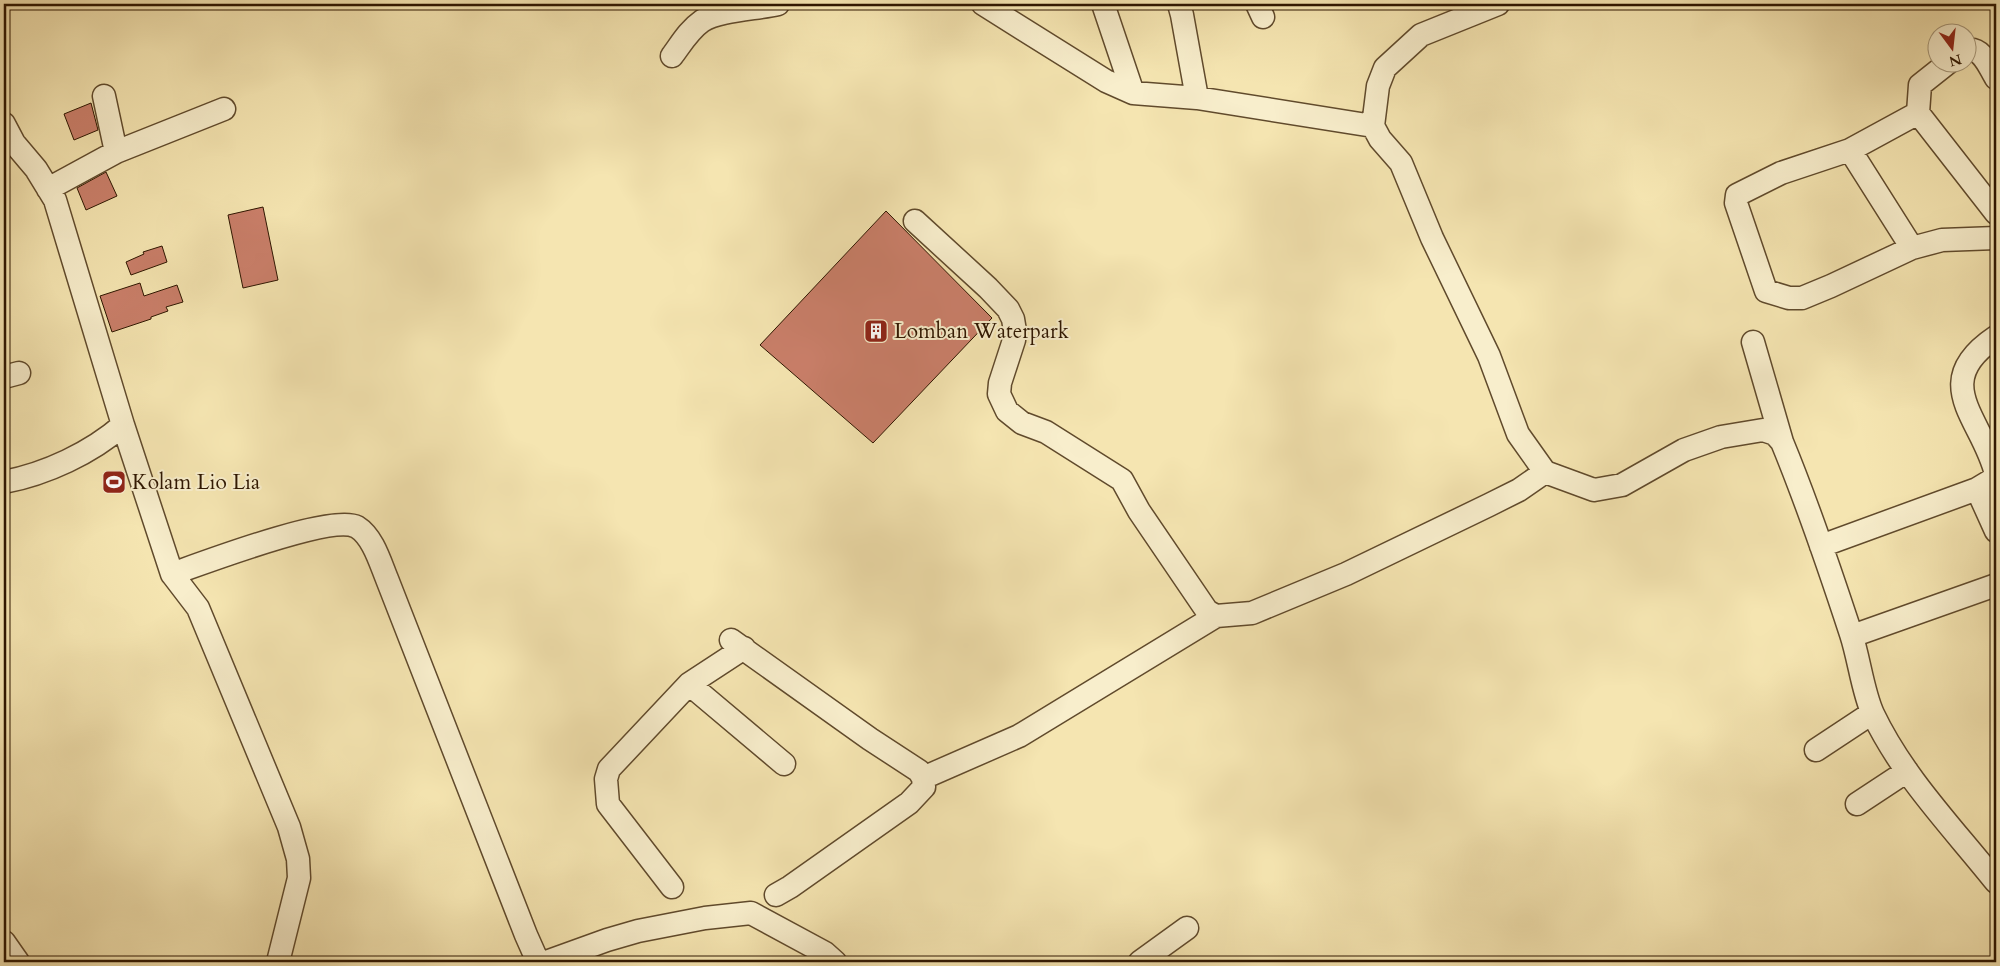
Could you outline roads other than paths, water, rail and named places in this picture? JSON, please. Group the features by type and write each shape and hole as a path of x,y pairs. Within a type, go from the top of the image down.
{"street":[{"path":"672,56 687,36 709,17 778,4"},
{"path":"983,4 1106,81 1133,93 1197,98 1374,126"},
{"path":"1102,4 1133,93"},
{"path":"1498,4 1422,35 1385,68 1378,86 1374,126 1380,139 1402,163 1432,238 1490,356 1518,434 1544,472 1594,490 1622,485 1684,450 1722,437 1763,430 1775,434 1782,442"},
{"path":"1182,8 1197,98"},
{"path":"1978,52 1996,78"},
{"path":"1936,72 1920,85 1918,113 1996,213"},
{"path":"104,96 116,152"},
{"path":"48,189 116,152 224,109"},
{"path":"1918,113 1850,150 1781,173 1737,195 1736,203 1766,291 1789,298 1802,298 1912,248 1942,240 1996,238"},
{"path":"4,124 14,143 36,169 55,200 123,424 172,574 198,608 292,835 298,859 299,878 278,962"},
{"path":"1850,150 1912,248"},
{"path":"915,221 988,288 1008,309 1013,319 1016,331 1000,383 999,394 1007,411 1022,423 1046,432 1122,480 1139,511 1207,611 1216,616"},
{"path":"1821,546 1977,489 1992,480 1996,474 1993,462 1966,407 1962,388 1968,361 1982,346 1996,337"},
{"path":"1753,342 1782,442 1852,636 1872,713 1907,771 1996,882"},
{"path":"4,482 20,479 83,454 106,440 123,424"},
{"path":"923,778 1019,736 1216,616 1252,613 1346,574 1488,506 1519,490 1544,472"},
{"path":"1977,489 1996,531"},
{"path":"172,574 270,541 332,525 354,526 366,534 387,579 538,962"},
{"path":"1852,636 1996,585"},
{"path":"672,887 608,804 606,779 609,769 689,684 737,644 870,739 919,771 923,778 924,787 909,803 776,895"},
{"path":"689,684 784,764"},
{"path":"1816,750 1872,713"},
{"path":"1857,804 1907,771"},
{"path":"546,962 638,931 705,918 752,913 825,953 836,962"},
{"path":"1140,962 1187,928"}],"place":[{"name":"Lomban Waterpark","path":"876,331"},
{"name":"Kolam Lio Lia","path":"114,482"}]}
